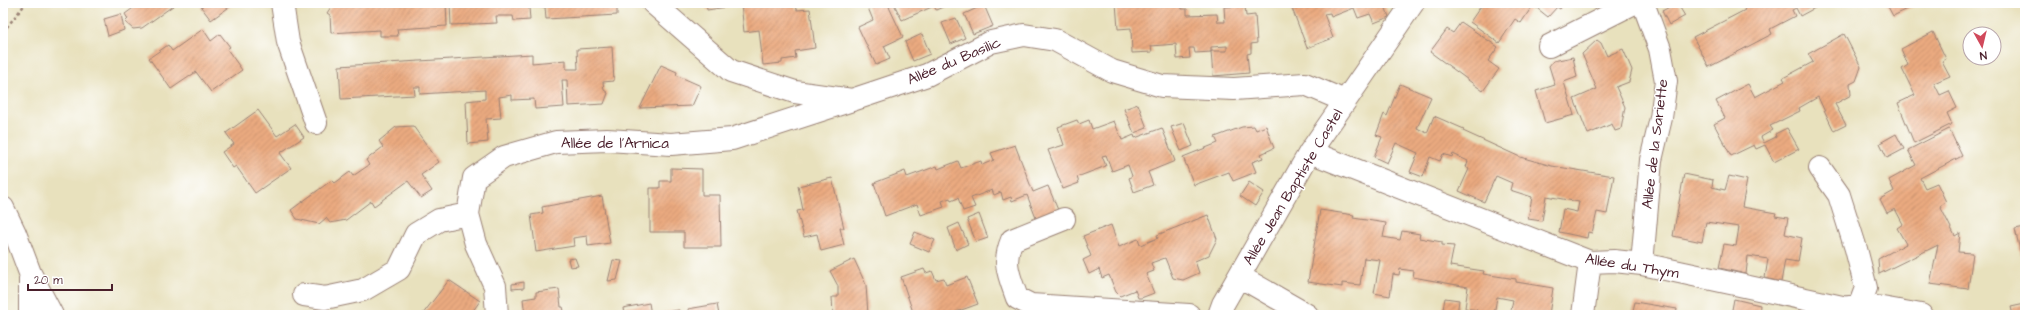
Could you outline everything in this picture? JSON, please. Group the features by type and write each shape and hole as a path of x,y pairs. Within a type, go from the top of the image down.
{"street":[{"path":"282,3 288,42 316,123"},
{"name":"Allée du Basilic","path":"653,3 731,72 795,92 852,100 927,75 991,42 1024,35 1055,40 1112,71 1162,86 1234,89 1305,84 1345,101"},
{"name":"Allée Jean Baptiste Castel","path":"1219,315 1223,304 1310,152 1413,3"},
{"path":"1549,46 1634,3"},
{"name":"Allée de la Sariette","path":"1642,264 1651,160 1661,118 1666,81 1660,49 1643,3"},
{"name":"Allée de l'Arnica","path":"497,315 495,286 476,244 468,214 474,178 504,156 556,142 607,140 671,144 732,138 852,100"},
{"name":"Allée du Thym","path":"1310,152 1590,262 1614,261 1642,264 1848,308 1860,304 1921,315"},
{"path":"1820,168 1839,195 1856,249 1866,288 1860,304"},
{"path":"3,208 15,233 30,273 52,315"},
{"path":"304,295 325,298 363,290 399,269 416,234 439,220 468,214"},
{"path":"1064,219 1012,240 1007,256 1007,267 1017,298 1031,305 1190,315"},
{"path":"1583,315 1590,262"},
{"path":"30,273 30,315"},
{"path":"1239,276 1307,315"}],"path":[{"path":"3,32 26,3"}],"building":[{"path":"140,3 177,3 142,28 133,29 125,22 128,19 125,14"},
{"path":"207,3 235,3 211,20 201,7"},
{"path":"325,3 446,3 447,26 397,29 398,36 380,36 380,30 331,33 330,15 327,13 331,7"},
{"path":"450,3 617,3 617,15 546,19 545,7 529,7 530,20 514,21 513,16 496,16 497,23 451,25"},
{"path":"706,3 726,3 727,7 707,10"},
{"path":"741,3 796,3 797,10 810,9 815,48 795,51 796,58 782,60 782,63 763,65 759,30 744,32"},
{"path":"866,3 952,3 936,10 934,6 902,20 894,4 889,7 903,37 884,46 890,59 876,65 858,27 873,20"},
{"path":"1116,3 1181,3 1182,9 1187,9 1187,15 1217,14 1218,22 1225,22 1224,7 1245,6 1246,16 1255,15 1257,43 1251,44 1251,53 1247,54 1249,73 1213,76 1211,51 1195,53 1194,48 1189,48 1190,58 1177,59 1176,44 1151,46 1152,52 1132,53 1131,28 1118,29","holes":["1227,46 1227,51 1211,51 1211,47"]},
{"path":"1290,3 1384,3 1389,17 1374,23 1370,14 1358,18 1354,8 1331,17 1330,13 1324,14 1333,38 1307,48"},
{"path":"1483,3 1564,3 1560,9 1557,7 1548,17 1533,5 1521,23 1515,19 1499,43 1470,22"},
{"path":"1677,3 1685,16 1669,25 1662,11"},
{"path":"1741,3 1824,3 1800,16 1796,8 1792,10 1795,16 1770,29 1772,34 1709,67 1693,37 1745,10"},
{"path":"1886,3 1920,3 1893,16"},
{"path":"984,5 993,26 973,34 964,14"},
{"path":"121,14 124,30 108,36 104,19"},
{"path":"956,18 965,38 951,44 942,23"},
{"path":"1461,22 1498,47 1488,61 1499,69 1483,91 1430,52 1447,29 1453,33"},
{"path":"203,29 211,41 220,34 230,47 227,49 242,70 211,92 196,72 171,89 149,58 168,45 172,51"},
{"path":"1933,32 1946,59 1942,61 1950,76 1934,83 1940,95 1949,91 1957,108 1947,113 1952,124 1914,143 1898,103 1915,95 1902,69 1908,65 1901,49"},
{"path":"922,34 930,54 913,61 905,42"},
{"path":"1844,34 1861,67 1856,81 1850,84 1851,95 1835,104 1846,125 1834,131 1818,97 1799,108 1800,111 1770,126 1773,130 1761,137 1764,143 1776,137 1775,134 1787,128 1799,149 1774,162 1765,145 1756,149 1754,145 1731,156 1714,124 1725,118 1716,101 1748,84 1755,97 1785,81 1783,78 1813,62 1808,54"},
{"path":"1597,40 1601,43 1607,56 1623,49 1632,70 1629,82 1616,87 1625,107 1621,129 1615,131 1612,124 1588,134 1574,99 1597,89 1582,54"},
{"path":"612,47 614,81 603,82 604,90 608,93 604,104 568,106 567,80 562,80 564,107 535,109 534,99 512,100 512,95 499,97 501,118 486,119 488,142 468,144 466,101 485,99 485,90 420,94 420,87 414,87 415,95 341,99 339,66 532,54 532,63 566,60 566,69 578,69 577,49"},
{"path":"1573,57 1577,77 1564,82 1574,115 1545,123 1536,91 1555,85 1549,66 1553,61"},
{"path":"661,65 677,72 676,75 701,86 692,106 640,108"},
{"path":"1400,84 1431,97 1417,128 1427,133 1434,116 1520,157 1552,166 1614,176 1607,214 1597,212 1592,233 1588,232 1587,238 1559,232 1563,209 1577,212 1579,202 1546,196 1542,221 1528,219 1532,197 1510,190 1512,183 1496,176 1484,202 1459,191 1469,169 1466,167 1468,161 1453,154 1452,157 1443,154 1440,161 1430,157 1423,177 1410,172 1418,153 1396,143 1387,163 1374,157 1382,137 1376,135 1384,114 1387,116"},
{"path":"1138,104 1147,128 1134,133 1124,109"},
{"path":"258,110 277,136 295,124 304,137 280,153 291,168 255,193 236,166 233,168 222,152 234,144 226,133"},
{"path":"1077,120 1079,124 1089,120 1092,129 1114,121 1122,140 1134,135 1135,138 1162,128 1175,161 1148,172 1153,185 1134,192 1129,178 1132,176 1128,165 1112,171 1106,155 1102,156 1106,166 1077,177 1079,183 1063,189 1048,150 1064,145 1058,127"},
{"path":"1184,123 1193,146 1181,151 1171,127"},
{"path":"413,126 439,162 421,175 432,191 421,198 408,181 374,206 371,201 346,220 330,223 326,218 319,224 297,219 291,210 332,180 335,183 350,172 353,176 369,165 366,160 383,147 379,141 396,127"},
{"path":"1254,126 1256,130 1266,126 1274,148 1261,154 1263,158 1252,162 1256,172 1233,181 1229,172 1194,185 1183,157 1218,143 1215,137 1242,127"},
{"path":"1949,129 1962,156 1920,178 1925,188 1937,183 1946,202 1940,206 1955,236 1960,233 1958,252 1973,253 1968,289 1930,284 1938,245 1879,274 1878,259 1906,244 1897,228 1903,224 1895,209 1887,213 1880,199 1894,191 1889,180 1916,165 1908,150"},
{"path":"1896,134 1904,149 1887,158 1880,143"},
{"path":"1015,145 1033,192 1048,186 1058,210 1036,218 1027,195 1012,201 1011,197 1003,200 1001,192 994,195 992,190 971,198 975,207 963,211 958,198 951,201 950,198 942,201 944,207 921,215 917,204 885,216 874,183 905,171 907,177 937,166 938,169 958,161 961,168 981,161 982,165 994,160 991,153"},
{"path":"671,168 702,169 702,195 720,195 721,247 684,247 684,232 650,232 650,188 660,188 660,181 671,181"},
{"path":"1684,174 1713,180 1712,187 1725,190 1729,176 1747,180 1742,207 1776,213 1775,216 1788,218 1785,234 1802,238 1798,262 1785,260 1781,282 1765,278 1768,259 1748,256 1746,274 1719,268 1724,244 1736,246 1739,227 1706,222 1702,242 1673,236"},
{"path":"832,178 844,228 840,228 844,245 821,251 817,234 804,237 797,211 803,210 798,186"},
{"path":"1249,182 1264,192 1255,206 1240,196"},
{"path":"602,196 610,243 588,246 587,236 573,238 574,246 536,252 531,215 543,213 542,207"},
{"path":"1320,210 1354,215 1353,218 1386,223 1383,237 1400,240 1402,231 1420,234 1419,238 1442,242 1442,245 1454,246 1450,266 1484,271 1483,274 1516,279 1516,282 1553,288 1549,315 1510,315 1513,300 1497,297 1494,315 1476,315 1477,310 1465,308 1468,287 1413,277 1414,271 1400,269 1399,275 1393,274 1390,296 1374,293 1380,260 1364,258 1360,285 1342,283 1342,287 1308,282"},
{"path":"979,214 988,238 976,242 967,219"},
{"path":"1208,215 1217,239 1209,255 1195,261 1199,273 1183,280 1173,278 1165,258 1151,263 1154,271 1146,274 1154,293 1141,298 1138,298 1135,290 1120,296 1116,292 1109,275 1102,278 1099,269 1089,274 1083,260 1091,256 1083,236 1111,225 1119,247 1138,239 1140,245 1158,238 1157,235"},
{"path":"959,223 968,244 956,250 948,228"},
{"path":"2025,227 2025,259 2022,259 2015,229"},
{"path":"915,232 935,240 929,252 910,244"},
{"path":"575,258 578,266 570,267 568,259"},
{"path":"854,259 866,285 868,315 833,315 832,297 838,297 838,286 830,271"},
{"path":"613,260 622,261 617,280 608,281"},
{"path":"924,269 926,273 932,271 936,280 944,278 946,285 967,277 978,304 956,312 957,315 911,315 913,312 901,277"},
{"path":"449,280 480,301 470,315 422,315"},
{"path":"524,282 524,288 512,289 512,284"},
{"path":"559,289 561,307 563,307 565,315 555,315 554,312 525,315 523,299 536,297 536,292"},
{"path":"1445,298 1459,300 1457,315 1442,315"},
{"path":"1734,299 1760,305 1759,315 1731,315"},
{"path":"1635,302 1677,309 1676,315 1632,315"},
{"path":"649,303 651,315 624,315 623,308"},
{"path":"717,304 719,315 689,315 688,309"},
{"path":"2025,304 2025,315 2013,315 2011,307"},
{"path":"679,310 680,315 652,315 652,314"},
{"path":"1799,312 1814,314 1814,315 1799,315"}]}
